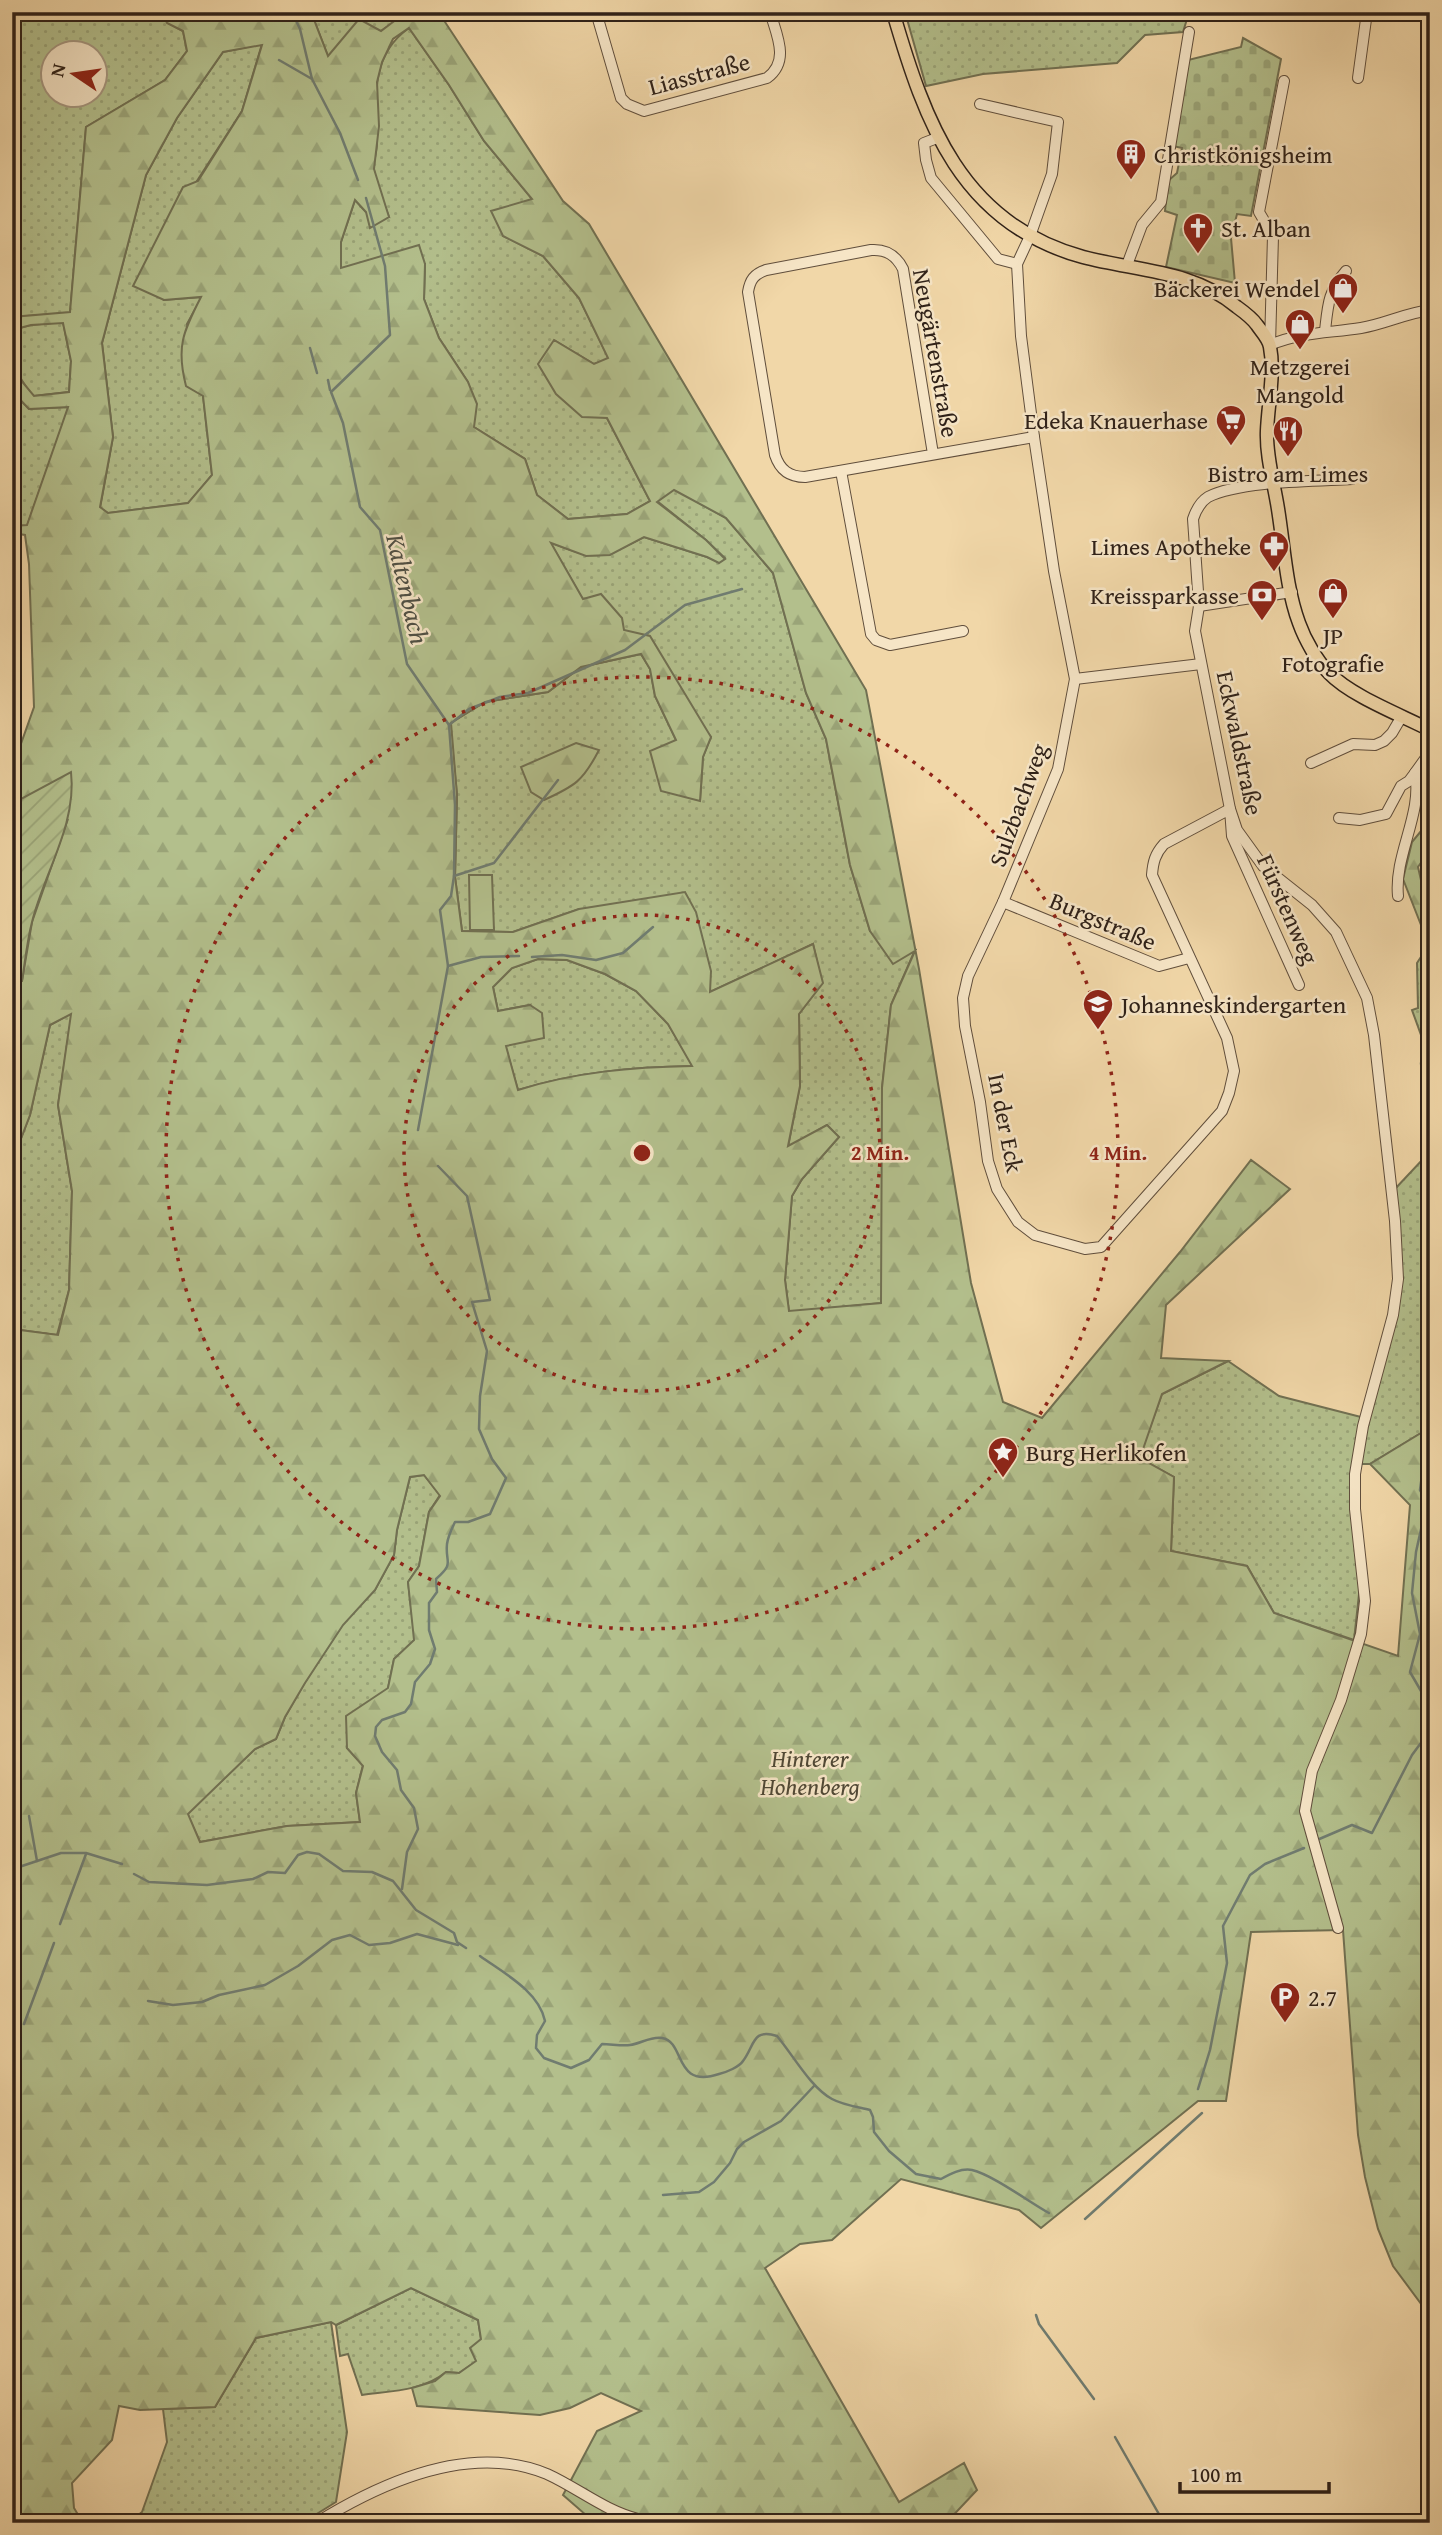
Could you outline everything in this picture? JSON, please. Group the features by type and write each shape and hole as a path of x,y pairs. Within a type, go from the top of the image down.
{"main road":[{"path":"893,12 914,80 937,138 976,193 1001,215 1049,246 1085,258 1176,276 1213,291 1229,300 1254,321 1270,345 1267,444 1299,623 1329,673 1348,688 1430,730"}],"street":[{"name":"Liasstraße","path":"596,12 621,98 627,104 643,111 767,78 773,74 778,67 781,52 770,12"},
{"path":"1358,78 1367,12"},
{"path":"1126,265 1142,225 1161,202 1189,32"},
{"path":"1430,74 1427,111 1430,132"},
{"path":"1284,80 1259,212 1273,236 1270,345 1286,338 1362,328 1430,310"},
{"name":"Sulzbachweg","path":"981,104 1059,122 1052,174 1017,264 1021,336 1034,437 1054,571 1075,679 1058,769 1003,902"},
{"path":"937,138 924,143 931,178 998,259 1017,264"},
{"name":"Neugärtenstraße","path":"933,454 903,269 894,256 871,250 759,272 749,283 748,292 778,463 782,470 797,477 1034,437"},
{"path":"1325,331 1327,302 1331,291 1346,271"},
{"path":"841,471 871,634 876,640 890,645 962,631"},
{"path":"1274,484 1352,479"},
{"name":"Eckwaldstraße","path":"1274,484 1222,492 1205,498 1196,509 1192,519 1199,606 1195,631 1230,809 1237,830 1264,866 1312,905 1336,932 1367,998 1374,1035 1395,1221 1398,1279 1394,1315 1363,1426 1354,1474 1365,1601 1361,1634 1341,1700 1312,1771 1305,1811 1338,1928"},
{"path":"1199,606 1292,592"},
{"path":"1075,679 1201,664"},
{"path":"1311,763 1353,744 1374,746 1384,741 1402,716"},
{"path":"1339,818 1360,820 1387,814 1401,786 1415,774 1430,752"},
{"path":"1398,896 1396,877 1418,789 1415,774"},
{"name":"In der Eck","path":"1003,902 968,976 963,998 965,1026 981,1102 988,1161 997,1189 1018,1222 1035,1235 1085,1249 1101,1247 1222,1111 1229,1093 1234,1071 1227,1038 1152,875 1153,862 1164,844 1230,809"},
{"name":"Fürstenweg","path":"1230,809 1232,836 1300,985"},
{"name":"Burgstraße","path":"1003,902 1159,966 1188,958"},
{"path":"316,2523 340,2508 412,2477 451,2466 484,2461 509,2462 549,2475 615,2511 639,2520 662,2522 729,2519 760,2523"}],"green space":[{"path":"12,12 162,12 168,23 183,31 187,51 165,80 86,127 70,313 12,317"},
{"name":"Hinterer Hohenberg","path":"162,12 311,12 328,56 359,19 381,31 397,19 383,12 442,12 443,19 563,201 589,224 866,690 919,969 971,1283 1003,1402 1042,1418 1180,1252 1251,1160 1290,1189 1166,1305 1161,1358 1228,1361 1162,1394 1140,1458 1174,1477 1171,1551 1247,1566 1274,1613 1398,1656 1410,1505 1370,1464 1421,1433 1430,1374 1430,2316 1393,2266 1378,2229 1365,2177 1358,2135 1343,1930 1251,1932 1226,2101 1198,2101 1041,2228 1019,2210 901,2179 832,2240 800,2244 765,2268 899,2502 964,2463 977,2490 946,2523 584,2523 586,2515 563,2495 597,2431 641,2411 601,2393 570,2408 540,2415 417,2406 412,2388 435,2381 446,2372 459,2373 476,2361 470,2348 481,2339 478,2320 411,2288 336,2325 331,2322 256,2338 215,2407 140,2410 119,2406 112,2440 72,2483 74,2508 83,2523 60,2523 56,2519 39,2523 12,2523 12,1329 58,1335 69,1290 72,1191 58,1105 71,1014 50,1025 30,1115 12,1162 12,987 22,981 32,922 68,819 15,877 12,889 12,769 34,707 29,564 25,535 12,533 12,526 27,525 68,407 29,409 12,391 12,362 19,378 34,396 69,392 71,361 63,323 31,325 12,330 12,317 70,312 86,127 165,80 187,51 183,31 167,23","holes":["409,28 484,141 532,199 491,211 503,236 543,256 579,298 608,358 594,364 554,340 538,364 556,394 582,417 607,418 650,501 627,514 568,519 537,495 525,459 474,427 477,404 468,382 439,338 424,299 425,264 419,245 341,268 341,242 355,200 366,212 370,228 389,217 374,169 379,126 377,82 382,62 393,39","262,45 242,111 198,181 183,187 133,286 164,300 201,297 183,340 182,361 186,386 203,396 212,475 188,503 108,513 100,507 113,437 102,343 146,175 177,118 223,52","674,490 726,518 773,573 806,693 826,739 850,865 870,931 893,964 915,951 891,1005 882,1088 881,1303 789,1311 785,1280 792,1196 802,1179 839,1137 827,1125 788,1146 800,1086 799,1014 823,983 813,944 710,992 711,971 696,912 685,892 579,909 513,932 462,931 455,877 457,795 451,723 485,702 548,692 581,667 641,654 650,669 655,696 676,740 650,751 661,791 700,801 703,757 711,737 650,636 624,630 622,618 601,594 583,599 551,543 586,556 610,555 644,537 719,563 725,559 706,540 657,502","538,959 567,960 605,974 636,991 668,1024 692,1066 604,1072 518,1090 506,1046 544,1038 542,1013 530,1005 498,1011 493,987 512,968","424,1475 440,1496 429,1512 419,1566 408,1582 414,1640 394,1659 388,1688 346,1716 347,1748 363,1766 356,1793 360,1822 287,1826 200,1842 188,1814 255,1749 276,1739 285,1717 343,1625 375,1590 394,1555 410,1477"]},
{"path":"311,12 383,12 398,19 381,31 328,56"},
{"path":"905,12 1217,12 1187,19 1183,32 1145,35 1117,63 983,74 926,86"},
{"path":"409,28 484,141 533,200 503,236 543,256 579,298 609,359 594,364 554,340 607,418 650,501 627,514 568,519 537,495 525,459 474,427 468,382 439,338 424,299 425,264 341,268 341,242 355,200 366,212 389,217 374,170 377,143 376,95 381,65 387,52 396,39"},
{"path":"1243,38 1281,59 1251,216 1237,214 1231,238 1235,283 1166,267 1177,215 1165,211 1168,181 1177,173 1182,148 1173,146 1188,60 1241,47"},
{"path":"262,44 242,111 197,181 164,300 202,297 187,324 203,396 212,475 189,503 108,513 100,508 113,437 102,343 146,175 177,118 223,52"},
{"path":"63,322 71,361 69,392 33,396 21,380 15,365 12,330"},
{"path":"12,391 29,409 69,407 27,526 12,526"},
{"path":"674,489 726,518 773,573 806,693 826,739 850,865 870,931 915,950 891,1005 882,1088 882,1303 789,1312 785,1280 792,1196 802,1179 839,1137 827,1125 788,1147 800,1086 799,1014 822,983 813,944 710,992 579,909 513,932 462,931 455,877 457,795 450,723 485,702 548,692 581,667 641,654 650,669 655,696 700,801 703,757 711,737 624,630 583,600 550,542 589,555 598,555 607,554 644,537 719,562 725,558 657,501"},
{"path":"576,743 599,750 583,776 563,791 544,800 531,792 521,767"},
{"path":"71,772 72,792 64,830 37,904 27,944 22,981 12,987 12,889 15,877 17,801"},
{"path":"1430,820 1430,850 1418,867 1430,920 1430,948 1403,879 1412,842"},
{"path":"469,875 492,875 494,930 470,930"},
{"path":"1428,946 1430,1060 1412,1010 1418,1008 1417,963"},
{"path":"538,959 567,960 605,974 636,991 668,1024 693,1066 604,1072 518,1090 505,1045 530,1005 498,1011 493,987 512,968"},
{"path":"72,1013 58,1105 72,1191 69,1290 57,1335 12,1329 12,1162 30,1115 50,1025"},
{"path":"1424,1158 1430,1179 1430,1355 1421,1433 1370,1464 1359,1464 1394,1319 1394,1190"},
{"path":"1228,1361 1279,1396 1361,1417 1350,1492 1360,1585 1354,1640 1274,1613 1247,1566 1171,1551 1174,1477 1139,1458 1162,1394"},
{"path":"424,1475 440,1495 429,1512 419,1566 408,1582 415,1640 394,1659 388,1688 347,1748 363,1765 356,1793 360,1822 287,1826 200,1842 187,1814 255,1749 276,1739 305,1682 343,1624 375,1590 394,1555 410,1477"},
{"path":"411,2288 478,2320 481,2339 477,2361 459,2373 446,2372 417,2387 362,2395 348,2354 340,2356 336,2325"},
{"path":"331,2322 347,2432 336,2502 302,2523 128,2523 142,2512 167,2442 163,2409 215,2407 256,2338"}],"waterway":[{"name":"Kaltenbach","path":"292,12 300,29 312,79 340,133 358,180"},
{"path":"279,60 312,79"},
{"name":"Kaltenbach","path":"366,198 385,266 390,335 331,392 343,423 360,507 380,530 407,664 449,725 455,805 454,876 451,896 440,910 448,966 418,1130"},
{"path":"310,348 317,373"},
{"path":"328,380 330,390"},
{"path":"449,725 469,709 500,697 528,693 625,650 685,605 742,589"},
{"path":"454,876 494,863 558,780"},
{"path":"532,957 562,955 596,960 623,953 653,927"},
{"path":"448,966 481,957 519,956"},
{"path":"1421,1063 1428,1139"},
{"name":"Kaltenbach","path":"402,1889 407,1852 418,1829 414,1808 401,1790 397,1770 382,1752 375,1736 376,1727 382,1720 405,1712 411,1704 415,1682 430,1664 435,1649 429,1630 429,1603 437,1592 436,1579 448,1563 447,1544 455,1522 468,1522 490,1514 506,1478 492,1459 479,1429 480,1396 487,1351 472,1302 490,1300 467,1196 438,1166"},
{"path":"1317,1840 1352,1825 1372,1833 1412,1755 1426,1736 1427,1714 1421,1691 1410,1672 1420,1634 1412,1593 1416,1552 1427,1502 1420,1490 1430,1416"},
{"path":"29,1816 37,1861"},
{"path":"1198,2089 1210,2050 1227,1963 1223,1926 1250,1875 1265,1864 1304,1848"},
{"path":"134,1874 149,1882 207,1885 253,1879 268,1872 285,1873 298,1855 307,1852 319,1854 343,1871 372,1872 393,1881 416,1910 454,1933 457,1942 466,1948"},
{"path":"12,1866 19,1867 61,1853 86,1853 122,1864"},
{"path":"60,1924 86,1854"},
{"path":"148,2001 173,2005 202,2002 219,1995 265,1985 298,1966 332,1940 350,1935 369,1945 390,1943 417,1934 458,1945"},
{"path":"24,2024 54,1943"},
{"path":"480,1956 518,1983 535,2000 545,2021 537,2035 536,2048 544,2058 571,2068 589,2060 602,2044 630,2045 662,2038 675,2047 687,2070 704,2077 726,2072 739,2065 758,2036 777,2036 824,2094 841,2103 870,2110 874,2132 889,2151 916,2174 941,2179 952,2173 972,2170 1000,2183 1049,2213"},
{"path":"12,2064 19,2040"},
{"path":"663,2195 699,2192 714,2182 744,2142 781,2121 814,2086"},
{"path":"1085,2219 1202,2113"},
{"path":"1036,2315 1039,2324 1094,2399"},
{"path":"1115,2437 1164,2523"}],"place":[{"name":"Christkönigsheim","path":"1131,181"},
{"name":"St. Alban","path":"1198,255"},
{"name":"Bäckerei Wendel","path":"1343,315"},
{"name":"Metzgerei Mangold","path":"1300,351"},
{"name":"Edeka Knauerhase","path":"1231,447"},
{"name":"Bistro am Limes","path":"1288,458"},
{"name":"Limes Apotheke","path":"1274,573"},
{"name":"JP Fotografie","path":"1333,620"},
{"name":"Kreissparkasse","path":"1262,622"},
{"name":"Johanneskindergarten","path":"1098,1031"},
{"name":"Burg Herlikofen","path":"1003,1479"},
{"name":"2.7","path":"1285,2024"}]}
